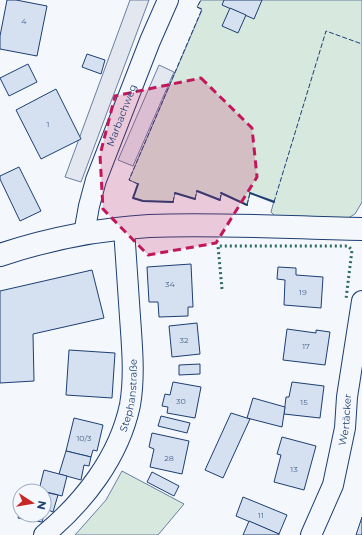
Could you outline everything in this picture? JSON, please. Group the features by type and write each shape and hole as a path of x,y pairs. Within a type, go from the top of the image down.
{"street":[{"name":"Marbachweg","path":"84,234 88,206 96,180 150,41 168,0"},
{"path":"0,254 31,245 84,234 148,226 260,226 362,229"},
{"name":"Stephanstraße","path":"44,535 84,496 108,462 115,449 130,406 132,386 132,349 124,229"},
{"name":"Wertäcker","path":"311,535 333,485 344,428 347,397 362,301"}],"highlighted area":[{"path":"201,78 252,128 257,177 216,243 148,255 103,209 100,155 115,96"}],"shaded area":[{"path":"130,0 149,0 81,182 65,177"},
{"path":"201,0 362,0 362,202 355,214 348,218 275,216 271,212 274,201 250,193 247,205 222,193 220,200 197,191 195,199 175,193 173,202 143,201 133,198 138,184 129,180 202,10 197,7"},
{"path":"159,65 174,72 133,166 118,160"},
{"path":"122,471 184,504 158,535 75,535 106,500"}],"building":[{"path":"7,0 16,0 47,6 37,56 0,49 0,36"},
{"path":"224,0 262,0 254,19 222,5"},
{"path":"230,8 246,15 238,33 222,26"},
{"path":"87,54 105,60 101,74 82,67"},
{"path":"28,64 37,82 9,96 0,78"},
{"path":"56,89 81,139 41,159 16,110"},
{"path":"19,167 41,211 20,221 0,179 0,176"},
{"path":"191,264 193,307 188,307 188,316 159,317 158,302 149,302 147,267"},
{"path":"278,267 296,268 296,275 323,277 321,308 284,305 285,280 277,279"},
{"path":"92,270 104,318 33,334 34,381 0,383 0,291"},
{"path":"197,323 200,354 172,357 169,326"},
{"path":"287,329 316,333 316,330 330,332 325,365 283,360"},
{"path":"69,350 115,353 112,398 66,395"},
{"path":"200,364 200,374 179,375 179,365"},
{"path":"173,382 201,387 195,418 167,413 168,407 162,406 165,394 170,395"},
{"path":"292,382 324,386 320,418 284,414 286,397 289,397"},
{"path":"253,398 285,407 282,427 247,418"},
{"path":"231,413 250,419 223,478 205,470"},
{"path":"161,416 190,423 187,433 158,426"},
{"path":"74,418 103,425 97,451 93,450 91,457 66,451"},
{"path":"152,433 189,441 182,474 150,467 154,449 149,447"},
{"path":"282,437 316,446 304,490 274,482 281,455 277,454"},
{"path":"66,451 91,457 89,466 84,465 81,480 59,474"},
{"path":"44,470 67,476 62,496 52,493 52,483 41,483"},
{"path":"152,472 179,486 174,496 147,482"},
{"path":"52,494 58,495 52,512"},
{"path":"243,497 287,515 279,534 236,516"},
{"path":"362,517 362,535 356,535"},
{"path":"249,521 279,534 279,535 243,535"}],"hedge":[{"path":"222,289 218,246 348,246 352,250 346,299"}],"fence":[{"path":"138,184 129,180 202,9 197,7 201,0"},
{"path":"274,202 326,31 362,44"},
{"path":"195,199 197,191"},
{"path":"173,202 175,193"},
{"path":"220,200 221,193"},
{"path":"247,205 250,193"}],"wall":[{"path":"138,184 133,198 143,201 173,202"},
{"path":"197,191 220,200"},
{"path":"175,193 195,199"},
{"path":"221,193 247,205"},
{"path":"250,193 274,202"}]}
